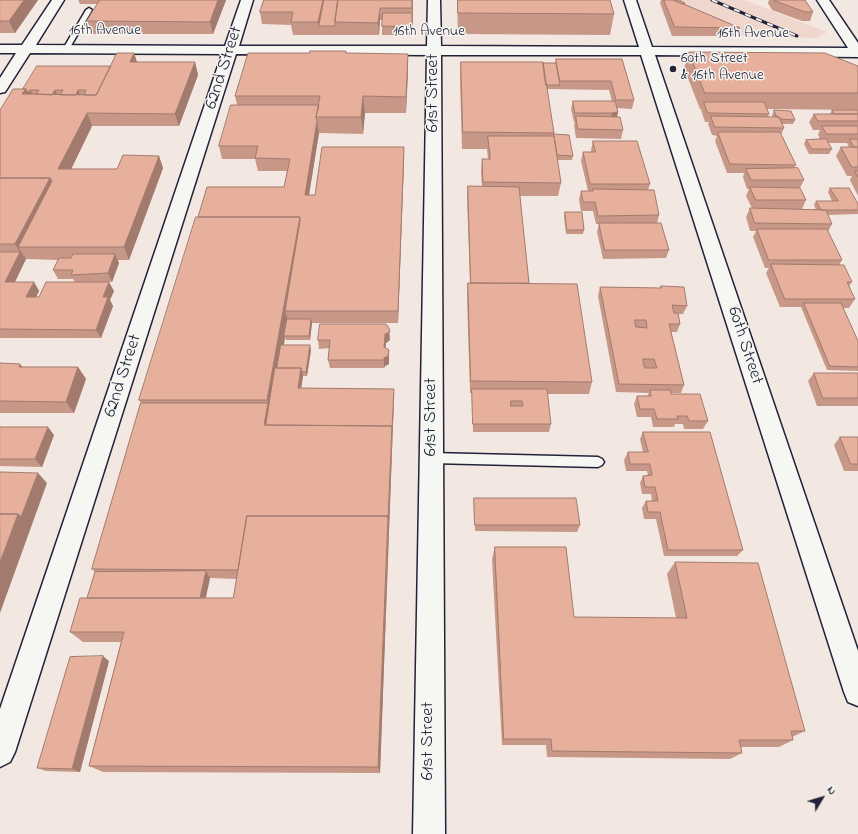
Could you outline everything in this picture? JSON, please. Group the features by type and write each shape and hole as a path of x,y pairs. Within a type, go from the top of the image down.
{"street":[{"path":"0,90 58,0"},
{"name":"62nd Street","path":"0,752 247,0"},
{"name":"61st Street","path":"429,834 434,0"},
{"name":"60th Street","path":"630,0 858,692"},
{"path":"823,0 858,52"},
{"name":"16th Avenue","path":"0,49 858,52"}],"lane":[{"path":"66,49 89,10"},
{"path":"431,458 598,462"}],"shaded area":[{"path":"674,0 744,0 827,32 817,38 744,36 683,10"}],"building":[{"path":"0,0 24,0 9,21 0,21"},
{"path":"100,0 218,0 210,22 87,21"},
{"path":"264,0 323,0 318,22 291,22 293,12 260,12"},
{"path":"324,0 338,0 335,26 319,26"},
{"path":"338,0 412,0 412,8 380,8 378,23 335,22"},
{"path":"458,0 610,0 614,14 458,13"},
{"path":"664,0 674,0 740,28 675,27"},
{"path":"674,0 679,0 685,3 683,4"},
{"path":"775,0 805,0 813,12 805,12"},
{"path":"383,13 412,13 412,27 382,26"},
{"path":"310,51 408,54 406,97 363,96 361,117 316,117 320,96 235,96 248,53 310,53"},
{"path":"689,52 825,53 858,66 858,93 705,93"},
{"path":"117,53 134,53 130,62 195,62 175,114 87,113 58,169 117,169 123,155 159,156 124,247 18,247 52,181 50,178 0,178 0,110 13,89 26,89 22,94 96,95"},
{"path":"556,59 622,59 634,100 616,100 611,81 560,81"},
{"path":"461,62 543,62 554,133 463,132"},
{"path":"543,63 556,63 560,85 546,85"},
{"path":"37,66 111,66 96,95 84,95 86,90 78,90 76,95 60,95 63,90 55,90 52,95 36,94 39,90 30,90 28,93 26,89 23,89"},
{"path":"573,101 615,101 618,112 575,113"},
{"path":"704,102 764,102 769,114 708,113"},
{"path":"231,105 319,105 305,195 315,195 322,147 404,147 398,311 285,311 300,217 198,217 207,187 284,187 290,159 255,158 258,146 219,146"},
{"path":"774,110 791,111 795,120 780,119 777,117"},
{"path":"832,110 858,110 858,114 835,114"},
{"path":"814,114 858,114 858,121 818,121"},
{"path":"576,116 620,117 623,130 578,129"},
{"path":"711,116 779,117 784,128 715,127"},
{"path":"822,126 858,126 858,134 827,134"},
{"path":"718,132 780,132 796,165 730,164"},
{"path":"554,134 569,135 573,156 557,155"},
{"path":"488,136 554,136 561,183 483,182 482,159 490,159"},
{"path":"826,139 832,149 812,149 806,140"},
{"path":"850,139 858,139 858,147 854,147"},
{"path":"593,141 637,141 650,184 590,184 583,152 595,152"},
{"path":"841,147 858,147 858,167 852,167"},
{"path":"798,168 804,180 751,180 746,169"},
{"path":"0,178 50,178 15,244 0,244"},
{"path":"468,186 519,187 529,283 471,283"},
{"path":"750,187 800,188 806,200 756,200"},
{"path":"830,188 849,188 858,204 858,210 821,210 816,201 838,201"},
{"path":"593,189 654,190 659,215 598,216 595,202 583,202 581,191 593,191"},
{"path":"750,208 826,210 832,224 755,223"},
{"path":"565,212 582,212 584,230 567,230"},
{"path":"196,217 300,217 267,400 139,400"},
{"path":"599,223 661,223 669,250 605,250"},
{"path":"757,229 827,229 842,260 769,260"},
{"path":"0,252 20,252 5,282 34,282 26,297 39,297 46,282 109,282 103,297 108,297 96,330 0,329"},
{"path":"73,254 115,254 108,273 71,275 73,270 53,270 59,258 71,258"},
{"path":"771,264 844,265 852,282 847,282 855,299 785,299"},
{"path":"468,283 577,284 592,382 471,381"},
{"path":"661,286 684,287 687,306 672,305 674,313 678,313 680,324 669,324 684,385 619,384 600,287 661,288","holes":["635,320 646,320 647,328 636,327","643,359 654,359 657,368 645,368"]},
{"path":"804,303 841,303 858,341 858,367 830,366"},
{"path":"287,319 311,319 309,336 284,336"},
{"path":"320,324 386,324 390,332 385,334 384,347 389,350 388,356 384,358 384,360 328,360 330,340 318,340"},
{"path":"281,345 310,345 306,372 302,372 301,368 277,368"},
{"path":"0,363 20,364 19,367 78,367 66,402 0,401"},
{"path":"275,368 301,368 298,388 394,389 392,429 392,426 266,425"},
{"path":"814,373 858,373 858,398 823,398"},
{"path":"472,389 547,389 551,424 473,424","holes":["511,401 522,401 523,406 511,406"]},
{"path":"650,390 670,390 671,394 700,394 708,421 689,421 687,416 677,416 678,419 657,419 654,409 640,409 637,396 651,396"},
{"path":"141,403 268,403 264,425 392,426 388,519 388,516 247,516 238,570 92,569"},
{"path":"0,427 48,427 35,459 0,459"},
{"path":"643,432 710,432 743,550 668,550 660,512 648,512 646,501 658,501 655,487 645,487 643,476 652,475 650,464 630,464 628,452 648,452"},
{"path":"840,437 858,437 858,464 851,464"},
{"path":"0,472 38,473 21,517 18,514 0,514"},
{"path":"474,498 576,498 580,525 475,525"},
{"path":"0,514 18,514 0,562"},
{"path":"247,516 388,516 378,767 89,766 124,632 70,632 80,598 233,598"},
{"path":"495,547 566,547 574,617 687,618 675,562 758,563 805,731 791,731 793,740 739,740 742,753 552,751 551,739 504,739"},
{"path":"206,571 200,598 87,598 95,572"},
{"path":"103,656 72,769 37,768 70,657"}],"railway":[{"path":"712,0 797,36"}],"place":[{"name":"60th Street & 16th Avenue","path":"673,69"}]}
